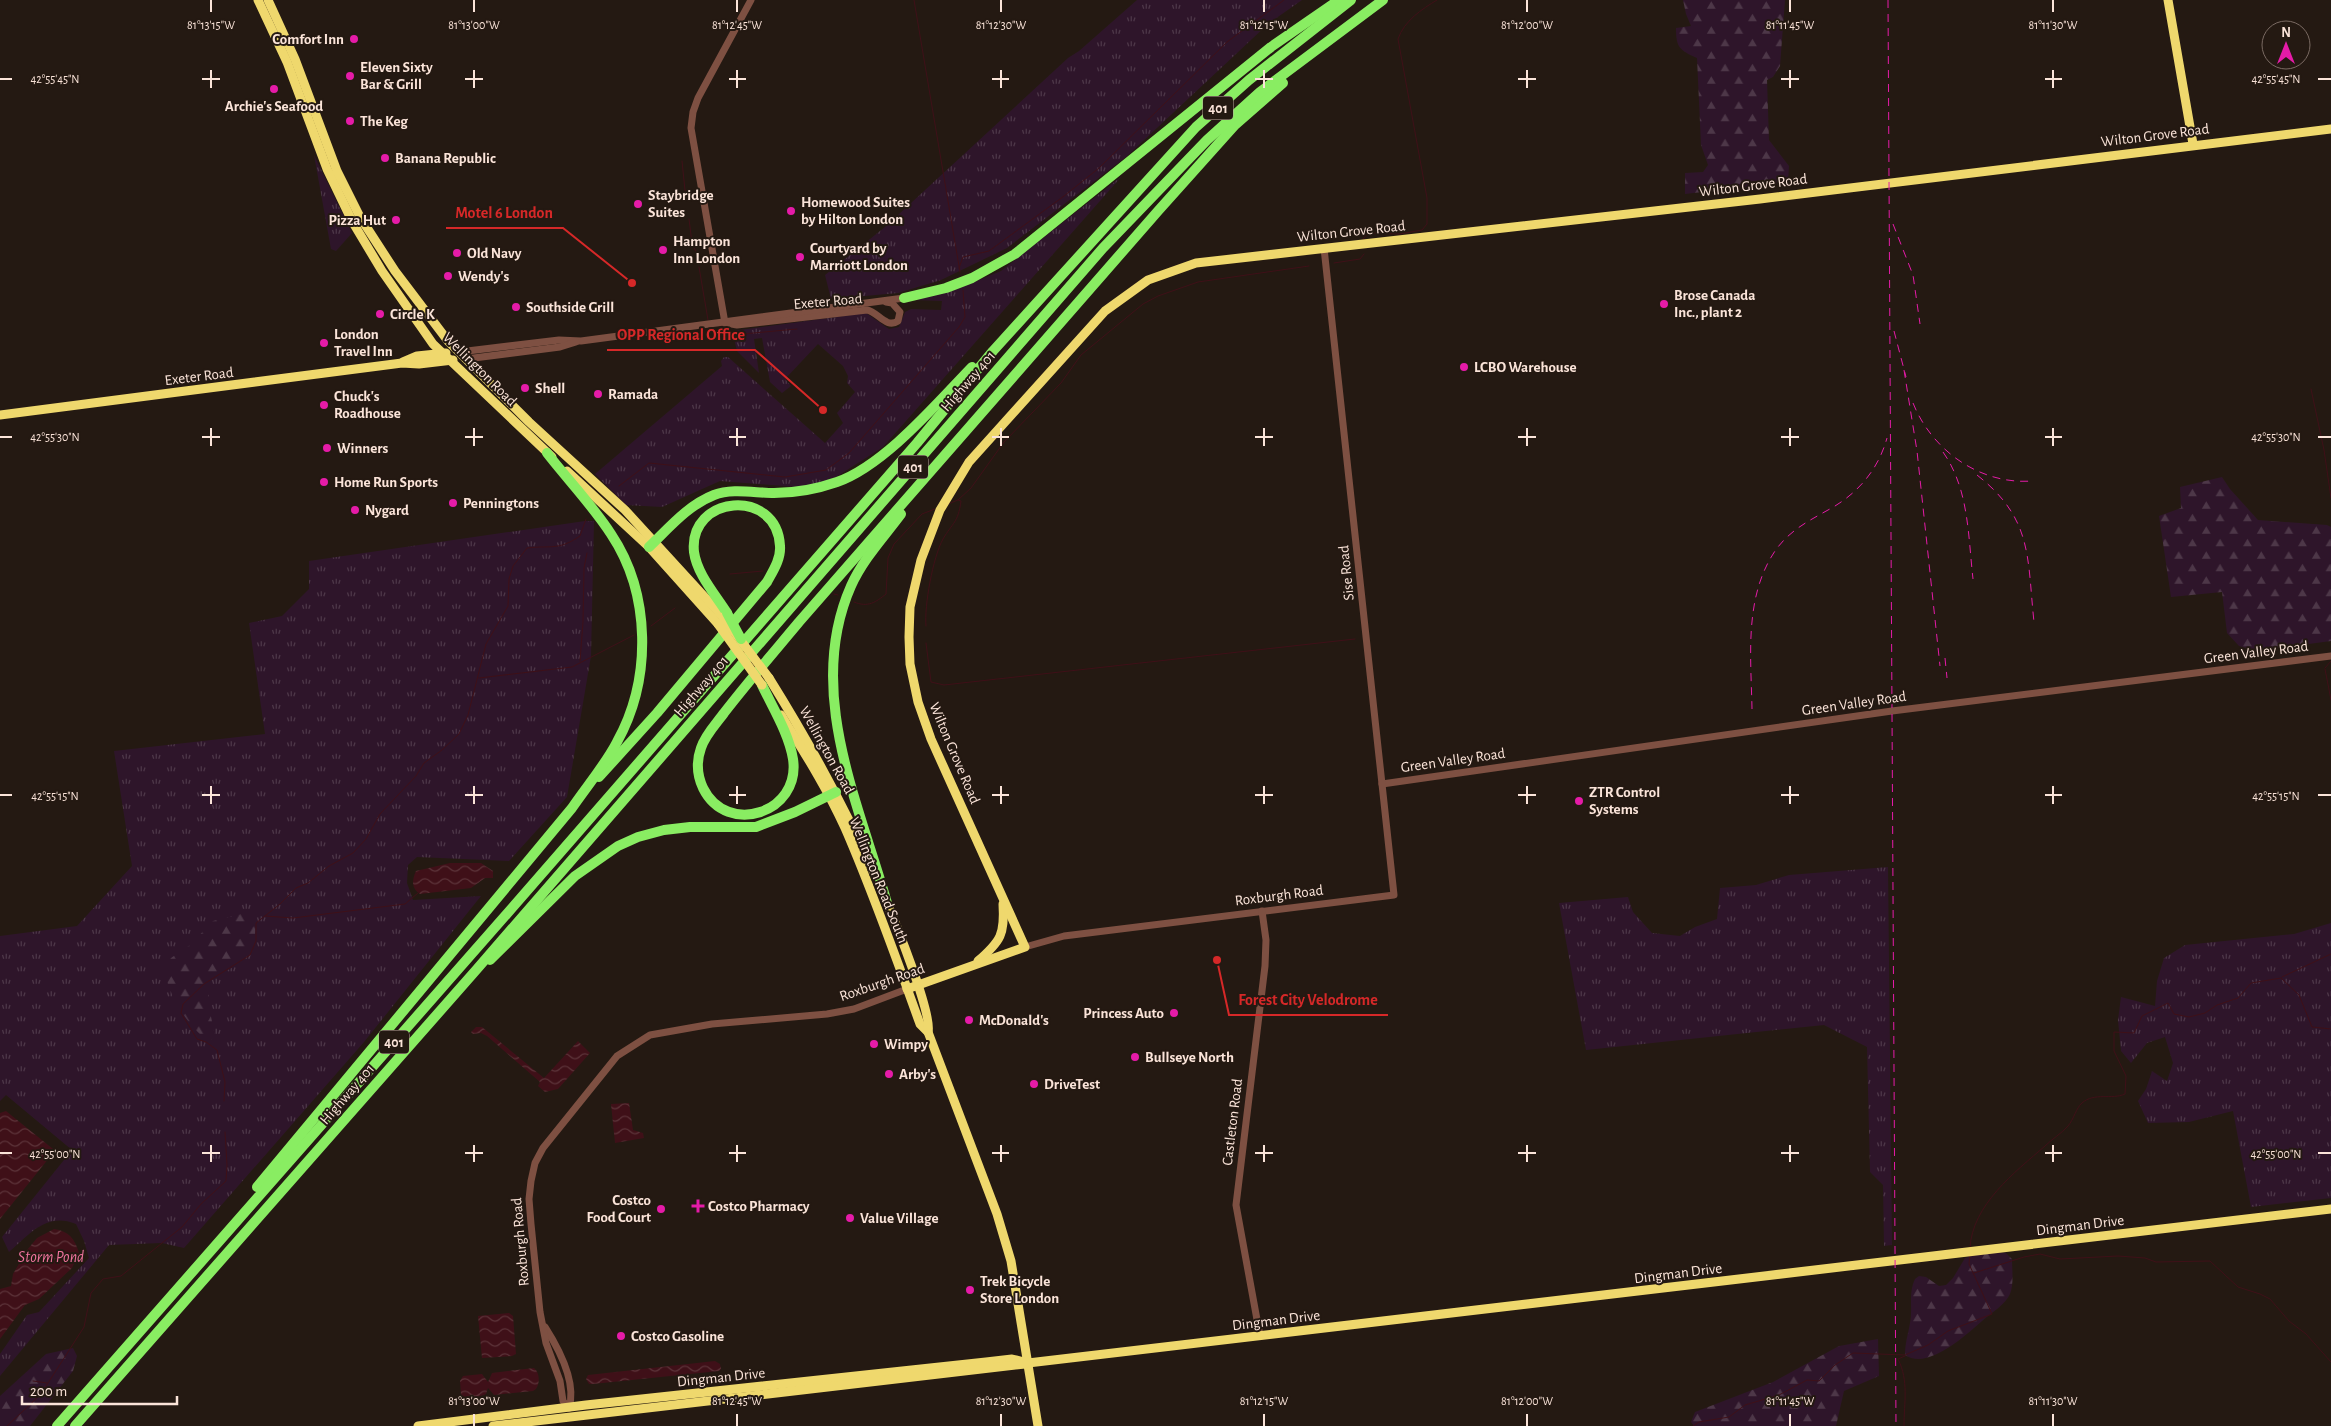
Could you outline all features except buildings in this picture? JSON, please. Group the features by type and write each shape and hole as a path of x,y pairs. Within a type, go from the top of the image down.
{"highway":[{"path":"904,298 946,288 1015,254 1271,47 1338,0"},
{"name":"Highway 401","path":"57,1426 917,443 993,351 1196,128 1248,80 1351,0"},
{"name":"Highway 401","path":"75,1426 477,969 1103,248 1207,140 1260,92 1382,0"},
{"path":"765,682 793,759 793,775 789,790 780,802 754,815 732,814 717,807 707,796 699,779 697,762 701,746 743,688 938,462 1216,146 1235,125 1294,73 1300,62"},
{"path":"652,544 697,503 715,494 733,492 795,492 839,482 879,458 980,360 993,351"},
{"path":"547,453 616,542 628,565 637,597 642,629 640,680 633,705 618,742 572,808"},
{"path":"887,902 840,744 834,709 833,662 837,626 852,585 870,554 929,480 938,462"},
{"path":"244,1212 249,1196 572,808 657,713 768,582 776,565 780,548 777,530 770,519 758,510 749,506 728,506 716,510 703,521 694,542 694,553 722,618 741,639"},
{"path":"477,969 496,956 538,911 575,876 618,846 638,837 664,830 690,827 756,827 796,812 832,793"}],"main road":[{"name":"Wellington Road","path":"258,0 287,62 327,169 352,221 403,301 434,344 443,353 455,355"},
{"name":"Wellington Road","path":"268,0 295,59 337,171 358,213 394,271 455,355 547,453 652,544"},
{"path":"2168,0 2194,144"},
{"name":"Wilton Grove Road","path":"1025,947 924,722 910,664 910,607 921,560 940,510 969,462 1105,311 1148,280 1196,263 1754,199 2331,128"},
{"path":"403,301 455,355"},
{"name":"Exeter Road","path":"402,363 417,356 443,353"},
{"name":"Exeter Road","path":"0,415 402,363 420,364 455,355 466,359"},
{"name":"Wellington Road","path":"466,359 529,422 625,510 652,544 722,618"},
{"name":"Wellington Road South","path":"722,618 765,682"},
{"name":"Wellington Road South","path":"741,639 811,763 832,793 868,883 920,1024 928,1032 997,1214 1011,1261 1038,1426"},
{"name":"Wellington Road","path":"832,793 887,902 918,985 929,1022 928,1032"},
{"path":"972,965 995,945 1002,934 1002,896"},
{"name":"Roxburgh Road","path":"907,989 1025,947"},
{"name":"Dingman Drive","path":"493,1426 1012,1366 2331,1208"},
{"name":"Dingman Drive","path":"418,1426 1012,1359 1028,1363"}],"street":[{"path":"725,323 691,128 692,112 751,0"},
{"name":"Sise Road","path":"1324,248 1394,895"},
{"name":"Exeter Road","path":"725,323 736,318 904,298"},
{"name":"Exeter Road","path":"455,355 560,340 581,340 725,323 737,325 867,310 872,311 888,324 893,324 898,321 900,312 892,303 883,301"},
{"name":"Exeter Road","path":"466,359 560,347 581,340"},
{"name":"Green Valley Road","path":"1382,784 1892,711 2331,656"},
{"name":"Roxburgh Road","path":"1025,947 1064,936 1394,895"},
{"name":"Castleton Road","path":"1260,1336 1236,1205 1266,959 1266,940 1262,911"},
{"name":"Roxburgh Road","path":"569,1408 571,1400 565,1368 554,1340 544,1325 540,1312 529,1199 533,1172 543,1148 617,1056 641,1039 663,1031 712,1024 827,1014 854,1009 907,989"}],"green space":[{"path":"1137,0 1302,0 1268,24 1126,157 1007,248 941,280 898,293 831,299 825,275 885,227 1068,58 1079,51"},
{"path":"1683,0 1785,0 1780,66 1773,77 1767,80 1769,140 1789,166 1788,182 1685,194 1685,173 1703,172 1708,165 1701,145 1697,58 1682,50 1677,40 1676,28 1691,26"},
{"path":"314,155 352,233 336,251 331,249"},
{"path":"1122,176 883,447 836,477 819,484 796,487 720,481 662,507 626,505 595,474 722,366 721,361 724,357 728,357 825,443 843,423 837,413 855,392 847,383 848,376 843,366 818,344 785,379 791,386 782,393 770,382 762,338 754,339 759,373 737,351 732,331 866,313 889,329 899,327 905,312 911,309 941,310 942,301 914,300 949,292 1001,271"},
{"path":"2222,477 2230,489 2258,520 2327,525 2331,527 2331,641 2257,651 2239,646 2227,633 2222,592 2171,597 2159,516 2181,508 2180,487"},
{"path":"594,521 591,656 567,797 509,861 417,857 408,865 407,883 413,900 481,896 364,1042 184,1248 162,1243 109,1245 0,1376 0,1354 27,1315 39,1312 89,1258 76,1224 65,1221 47,1223 39,1227 9,1252 2,1237 72,1150 6,1095 0,1101 0,936 77,926 132,866 114,751 265,734 249,623 282,616 309,589 309,561"},
{"path":"1888,867 1892,1245 1884,1246 1883,1185 1870,1172 1867,1047 1824,1025 1586,1050 1559,903 1628,897 1633,912 1652,933 1680,936 1695,927 1717,919 1720,888 1756,885 1789,875"},
{"path":"249,912 255,915 254,942 251,951 246,958 231,969 208,981 210,1012 215,1036 209,1042 193,1027 180,1009 166,979 164,969 171,958 190,945 213,921"},
{"path":"2331,923 2331,1198 2251,1207 2233,1111 2189,1122 2148,1123 2138,1101 2146,1089 2152,1071 2167,1081 2173,1063 2165,1037 2147,1043 2131,1063 2121,1051 2118,1020 2121,997 2155,1006 2157,981 2164,958 2185,945 2294,934"},
{"path":"1986,1251 2006,1253 2012,1259 2012,1286 2005,1302 1957,1342 1936,1355 1914,1359 1905,1355 1911,1317 1912,1290 1915,1279 1919,1276 1926,1277 1939,1286 1946,1285 1953,1278 1965,1258"},
{"path":"1878,1339 1879,1376 1844,1391 1836,1426 1694,1426 1691,1422 1695,1412 1773,1382 1839,1346"},
{"path":"73,1348 77,1356 73,1371 30,1426 0,1426 0,1396 46,1354"}],"water":[{"path":"450,863 481,863 493,871 493,878 485,878 471,888 420,894 415,889 413,881 416,871"},
{"path":"476,1027 482,1027 544,1078 578,1041 590,1053 558,1089 545,1092 538,1086 540,1082 487,1036 481,1033 473,1034 471,1032"},
{"path":"629,1103 633,1130 643,1133 644,1138 615,1143 611,1104"},
{"path":"6,1111 53,1149 53,1153 0,1219 0,1113"},
{"name":"Storm Pond","path":"54,1229 71,1236 76,1244 79,1253 72,1268 39,1299 25,1305 0,1339 0,1289 11,1286 13,1274 27,1250 37,1238"},
{"path":"509,1313 513,1316 516,1354 512,1356 482,1358 478,1316"},
{"path":"715,1361 720,1364 721,1369 719,1371 593,1384 589,1384 586,1379 588,1375"},
{"path":"534,1368 539,1381 536,1389 533,1391 494,1395 488,1388 486,1394 480,1396 470,1397 461,1395 460,1381 463,1376 482,1374 488,1382 492,1373"}],"waterway":[{"path":"914,0 960,272"},
{"path":"959,268 963,257 989,251 1099,168 1227,42 1284,0"},
{"path":"1363,239 1368,233 1400,234 1422,230 1427,224 1427,198 1398,39 1409,21 1437,0"},
{"path":"682,161 686,200"},
{"path":"689,219 692,243 696,252"},
{"path":"1334,263 1360,259 1364,254"},
{"path":"948,504 958,500 971,488 1004,442 1061,383 1081,355 1143,304 1158,296 1198,282 1309,266"},
{"path":"699,267 708,320"},
{"path":"619,486 649,463 785,477 826,470 849,453 959,327 965,317 963,290"},
{"path":"710,337 797,329"},
{"path":"710,332 710,341"},
{"path":"2311,389 2324,450 2331,498"},
{"path":"926,626 926,606 933,569 939,547 958,514 961,501 958,500"},
{"path":"854,602 868,604 875,602 886,594 888,558 894,544 922,514 935,509"},
{"path":"224,1101 225,1082 217,1050 206,1042 197,1039 181,1013 183,1004 204,984 250,955 256,941 256,923 280,904 296,888 308,883 329,866 353,853 366,839 380,814 416,776 424,763 459,734 468,715 486,644 508,606 509,579 513,566 527,548 560,546 580,536 586,519"},
{"path":"580,661 584,568 587,553"},
{"path":"730,574 763,571"},
{"path":"834,594 838,595"},
{"path":"651,626 675,608"},
{"path":"479,678 572,667 634,635"},
{"path":"926,643 931,682 944,685 1355,639"},
{"path":"2325,668 2331,661"},
{"path":"2325,669 2331,700"},
{"path":"265,916 293,918 405,904 418,893"},
{"path":"2282,977 2331,954"},
{"path":"1970,1248 1978,1218 1997,1191 2021,1167 2066,1129 2082,1103 2092,1098 2125,1094 2126,1076 2114,1051 2114,1032 2134,1033 2142,1016 2168,1003 2174,1014 2189,1017 2205,1013 2217,1005 2238,998 2251,983 2281,978 2299,995 2312,1027 2331,1029"},
{"path":"7,1426 37,1398 48,1383 84,1327 91,1293 103,1279 121,1276 182,1227 201,1204 226,1181 225,1132"},
{"path":"1693,1426 1699,1422 1729,1417 1745,1405 1779,1395 1807,1380 1819,1381 1835,1365 1853,1353 1905,1355 1928,1345 1948,1331 1992,1314 1969,1264 1970,1254"},
{"path":"1974,1273 2024,1257 2040,1254 2060,1259 2118,1256 2145,1258 2156,1262 2210,1261 2238,1287 2270,1299 2289,1321 2306,1334 2331,1362"},
{"path":"1904,1426 1905,1384 1898,1359 1905,1356"},
{"path":"33,1381 47,1383"}],"railway":[{"path":"1888,0 1896,1426"},
{"path":"1893,224 1913,275 1920,324"},
{"path":"1894,331 1906,377"},
{"path":"1904,370 1917,451 1940,666"},
{"path":"1913,403 1921,420 1932,436 1960,462 1977,471 1995,477 2013,481 2032,481"},
{"path":"1752,709 1752,627 1758,588 1765,569 1775,551 1788,536 1844,500 1861,485 1879,459 1887,438"},
{"path":"1943,452 1952,466 1963,497 1973,579"},
{"path":"1977,475 2009,507 2018,524 2028,559 2034,622"},
{"path":"1945,658 1947,678"}],"place":[{"name":"Comfort Inn","path":"354,39"},
{"name":"Eleven Sixty Bar & Grill","path":"350,76"},
{"name":"Archie's Seafood","path":"274,89"},
{"name":"The Keg","path":"350,121"},
{"name":"Banana Republic","path":"385,158"},
{"name":"Staybridge Suites","path":"638,204"},
{"name":"Homewood Suites by Hilton London","path":"791,211"},
{"name":"Pizza Hut","path":"396,220"},
{"name":"Hampton Inn London","path":"663,250"},
{"name":"Old Navy","path":"457,253"},
{"name":"Courtyard by Marriott London","path":"800,257"},
{"name":"Wendy's","path":"448,276"},
{"name":"Motel 6 London","path":"632,283"},
{"name":"Brose Canada Inc., plant 2","path":"1664,304"},
{"name":"Southside Grill","path":"516,307"},
{"name":"Circle K","path":"380,314"},
{"name":"London Travel Inn","path":"324,343"},
{"name":"LCBO Warehouse","path":"1464,367"},
{"name":"Shell","path":"525,388"},
{"name":"Ramada","path":"598,394"},
{"name":"Chuck's Roadhouse","path":"324,405"},
{"name":"OPP Regional Office","path":"823,410"},
{"name":"Winners","path":"327,448"},
{"name":"Home Run Sports","path":"324,482"},
{"name":"Penningtons","path":"453,503"},
{"name":"Nygard","path":"355,510"},
{"name":"ZTR Control Systems","path":"1579,801"},
{"name":"Forest City Velodrome","path":"1217,960"},
{"name":"Princess Auto","path":"1174,1013"},
{"name":"McDonald's","path":"969,1020"},
{"name":"Wimpy","path":"874,1044"},
{"name":"Bullseye North","path":"1135,1057"},
{"name":"Arby's","path":"889,1074"},
{"name":"DriveTest","path":"1034,1084"},
{"name":"Costco Pharmacy","path":"698,1206"},
{"name":"Costco Food Court","path":"661,1209"},
{"name":"Value Village","path":"850,1218"},
{"name":"Trek Bicycle Store London","path":"970,1290"},
{"name":"Costco Gasoline","path":"621,1336"}]}
